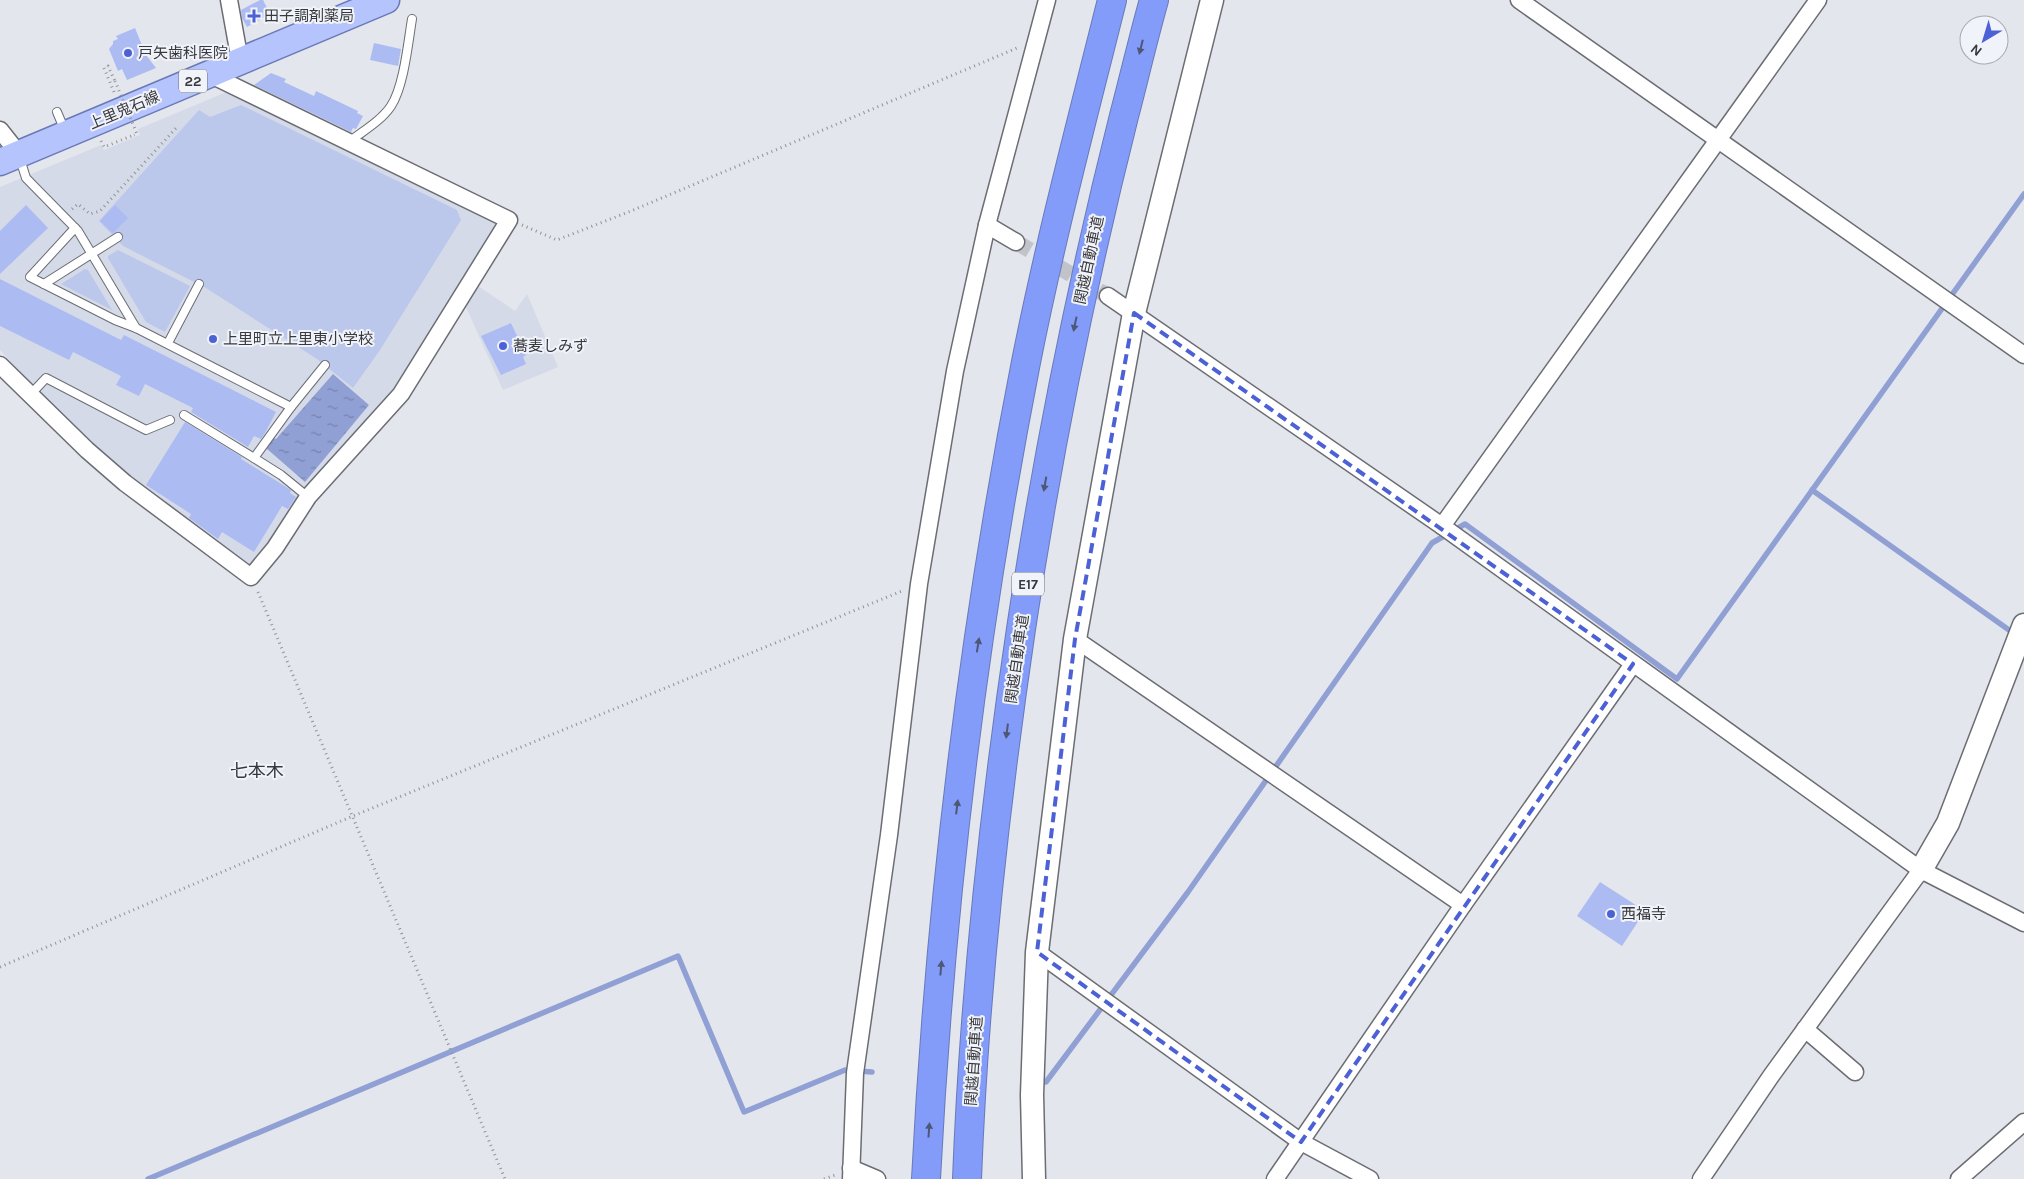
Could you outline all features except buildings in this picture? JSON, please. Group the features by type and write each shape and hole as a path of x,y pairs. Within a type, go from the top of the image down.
{"highway":[{"name":"E17","path":"926,1179 944,923 970,695 996,528 1026,362 1062,198 1112,0"},
{"name":"関越自動車道","path":"967,1179 978,1004 991,858 1010,704 1032,553 1066,370 1100,215 1154,0"}],"main road":[{"name":"上里鬼石線","path":"9,158 62,123 208,74 372,3"}],"street":[{"path":"229,0 240,61"},
{"path":"877,1179 851,1174 855,1073 889,834 919,584 955,371 987,225 1047,0"},
{"path":"1034,1179 1032,1095 1038,952 1075,639 1134,313 1212,0"},
{"path":"1519,0 2024,355"},
{"path":"1442,526 1818,0"},
{"path":"0,365 87,450 125,482 251,577 275,548 308,497 401,394 510,220 208,74"},
{"path":"0,130 9,158"},
{"path":"987,225 1016,242"},
{"path":"1108,296 1442,526 1920,870 2024,923"},
{"path":"1701,1179 1805,1029 1920,870 1948,822 2024,625"},
{"path":"1075,639 1463,905"},
{"path":"1275,1179 1463,905 1633,664"},
{"path":"1038,952 1301,1142 1370,1179"},
{"path":"1805,1029 1855,1072"},
{"path":"1959,1179 2023,1125"}],"lane":[{"path":"349,142 384,115 396,97 406,57 412,19"},
{"path":"9,158 75,228 136,328"},
{"path":"75,228 30,277 115,320 168,343 291,407"},
{"path":"44,284 118,238"},
{"path":"168,343 199,284"},
{"path":"254,458 291,407 325,365"},
{"path":"30,395 46,378 146,430 170,420"},
{"path":"184,414 281,475 308,497"}],"path":[{"path":"510,220 557,240 631,211 1036,40"},
{"path":"105,147 137,134 108,66 104,68 114,93"},
{"path":"65,216 78,204 90,214 100,211 178,126"},
{"path":"251,577 505,1179"},
{"path":"0,967 353,816 919,584"}],"highlighted area":[{"path":"1134,313 1633,664 1301,1142 1037,952 1075,639"}],"shaded area":[{"name":"上里町立上里東小学校","path":"229,91 496,220 498,226 395,391 253,565 246,566 129,477 40,393 0,350 0,187 101,145 104,150 140,135 138,129"},
{"path":"241,105 457,210 461,220 380,350 353,388 317,359 206,288 123,246 99,221 199,110 210,117"},
{"path":"118,250 190,286 165,332 146,322 108,258 108,256"},
{"path":"85,269 88,270 112,310 61,284"},
{"path":"478,286 515,311 527,294 558,367 503,390 466,307"}],"water":[{"path":"333,374 369,405 305,482 266,448"}],"waterway":[{"path":"1036,1081 1046,1082 1188,892 1432,543 1465,524 1677,679 2024,194"},
{"path":"1812,490 2016,635"},
{"path":"148,1179 678,956 744,1112 845,1070 872,1072"}],"tunnel":[{"path":"1016,242 1108,296"}],"place":[{"name":"田子調剤薬局","path":"254,16"},
{"name":"戸矢歯科医院","path":"128,53"},
{"name":"上里町立上里東小学校","path":"213,339"},
{"name":"蕎麦しみず","path":"503,346"},
{"name":"西福寺","path":"1611,914"}],"district":[{"name":"七本木","path":"257,771"}]}
